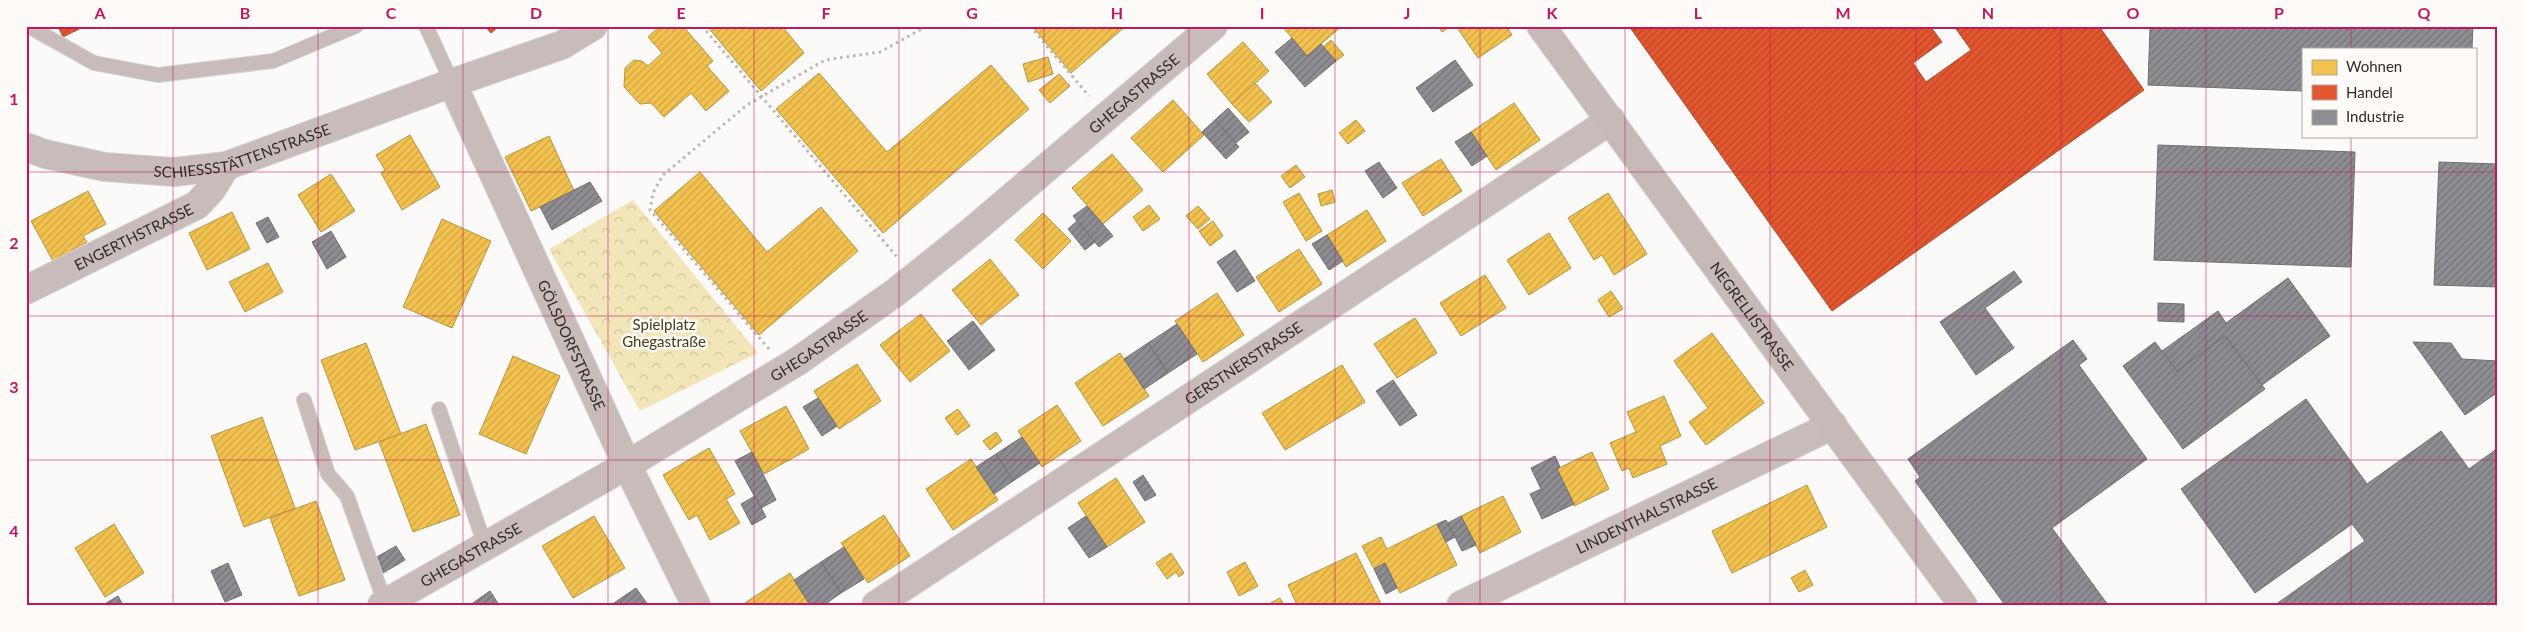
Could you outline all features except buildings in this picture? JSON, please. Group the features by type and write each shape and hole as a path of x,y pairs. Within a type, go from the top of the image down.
{"main road":[{"name":"NEGRELLISTRASSE","path":"1541,26 1611,120 1708,258 1963,605"}],"street":[{"name":"SCHIESSSTÄTTENSTRASSE","path":"26,147 45,154 105,167 174,172 226,166 452,82 562,45 593,26"},
{"name":"GHEGASTRASSE","path":"384,604 627,465 785,368 914,278 1107,117 1212,26"},
{"name":"GÖLSDORFSTRASSE","path":"452,82 627,465 696,605"},
{"name":"GERSTNERSTRASSE","path":"876,605 1611,120"},
{"name":"ENGERTHSTRASSE","path":"26,290 197,205 211,190 226,166"},
{"name":"LINDENTHALSTRASSE","path":"1461,605 1832,426"}],"lane":[{"path":"28,26 94,64 158,75 273,60 356,26"},
{"path":"426,26 452,82"},
{"path":"304,400 328,474 347,496 384,604"},
{"path":"439,409 485,546"}],"path":[{"path":"702,26 763,96 914,278"},
{"path":"785,368 650,210 653,193 663,175 746,106 825,60 880,52 927,26"},
{"path":"1030,26 1107,117"}],"green space":[{"name":"Spielplatz Ghegastraße","path":"633,200 758,353 640,411 549,249"}]}
